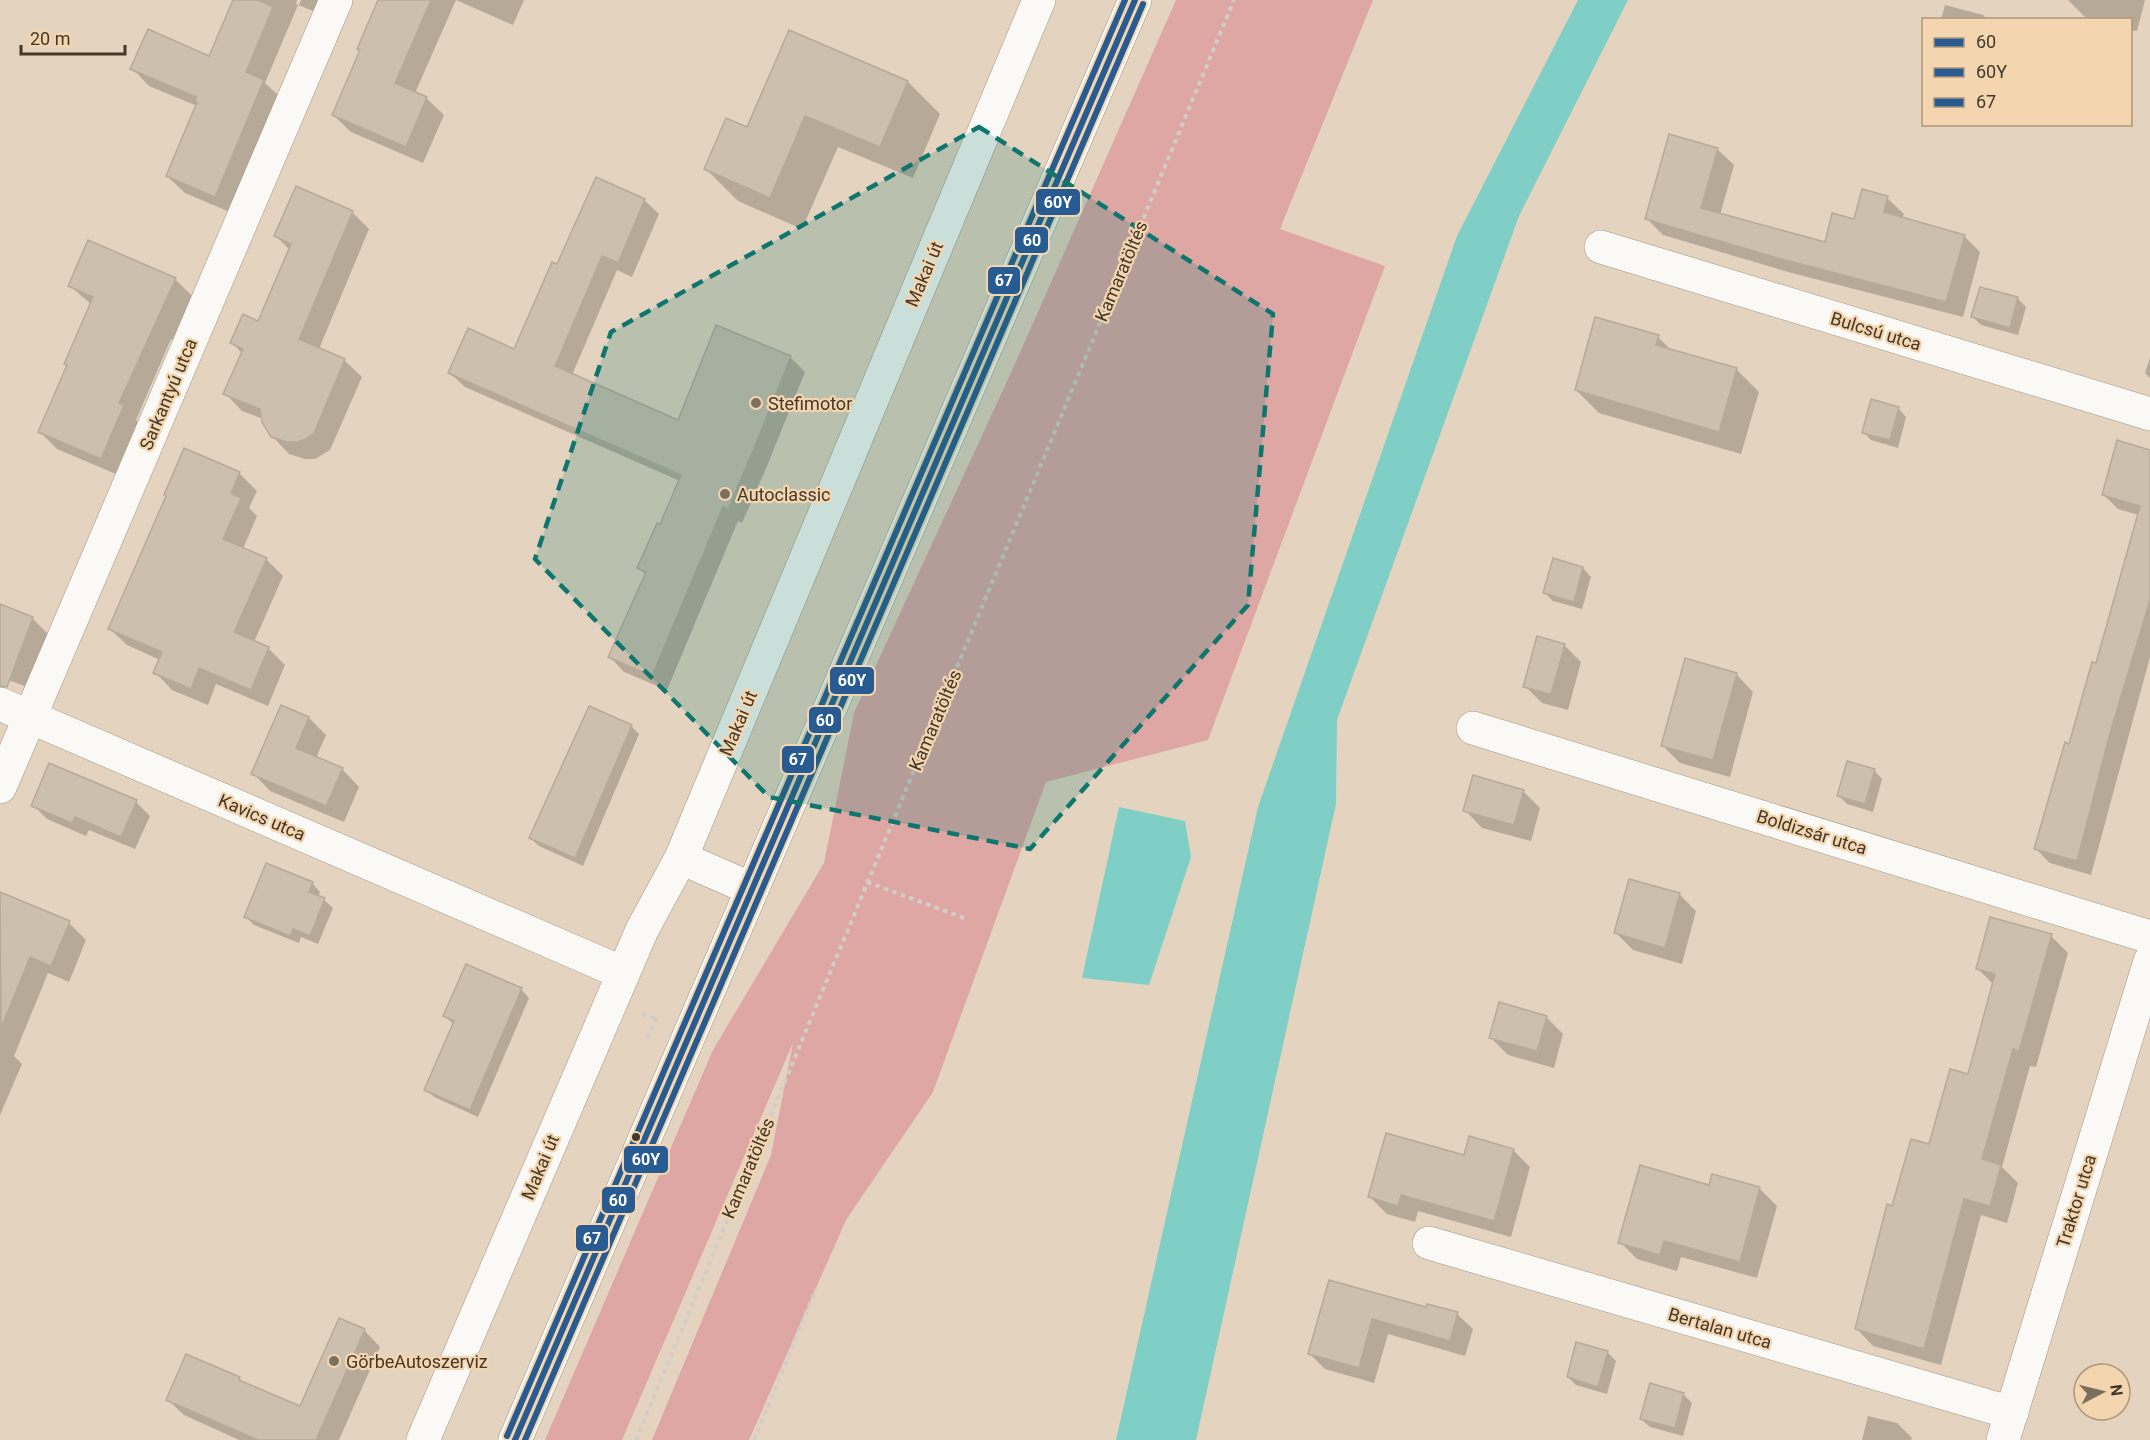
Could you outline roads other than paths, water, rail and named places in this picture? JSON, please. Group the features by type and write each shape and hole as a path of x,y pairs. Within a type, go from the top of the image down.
{"street":[{"name":"Sarkantyú utca","path":"0,787 336,0"},
{"name":"Makai út","path":"423,1440 642,930 681,858 1039,0"},
{"path":"514,1440 1135,0"},
{"name":"Bulcsú utca","path":"1601,247 2150,414"},
{"name":"Kavics utca","path":"0,704 623,973"},
{"name":"Boldizsár utca","path":"1473,728 2150,937"},
{"path":"681,858 752,889"},
{"name":"Traktor utca","path":"2007,1426 2150,962"},
{"name":"Bertalan utca","path":"1429,1243 2007,1426"}],"water":[{"path":"1578,0 1628,0 1519,216 1337,720 1336,804 1196,1440 1116,1440 1258,807 1457,236"},
{"path":"1119,807 1185,821 1191,857 1149,985 1082,978"}],"place":[{"name":"Stefimotor","path":"756,403"},
{"name":"Autoclassic","path":"725,494"},
{"name":"GörbeAutoszerviz","path":"334,1361"}]}
